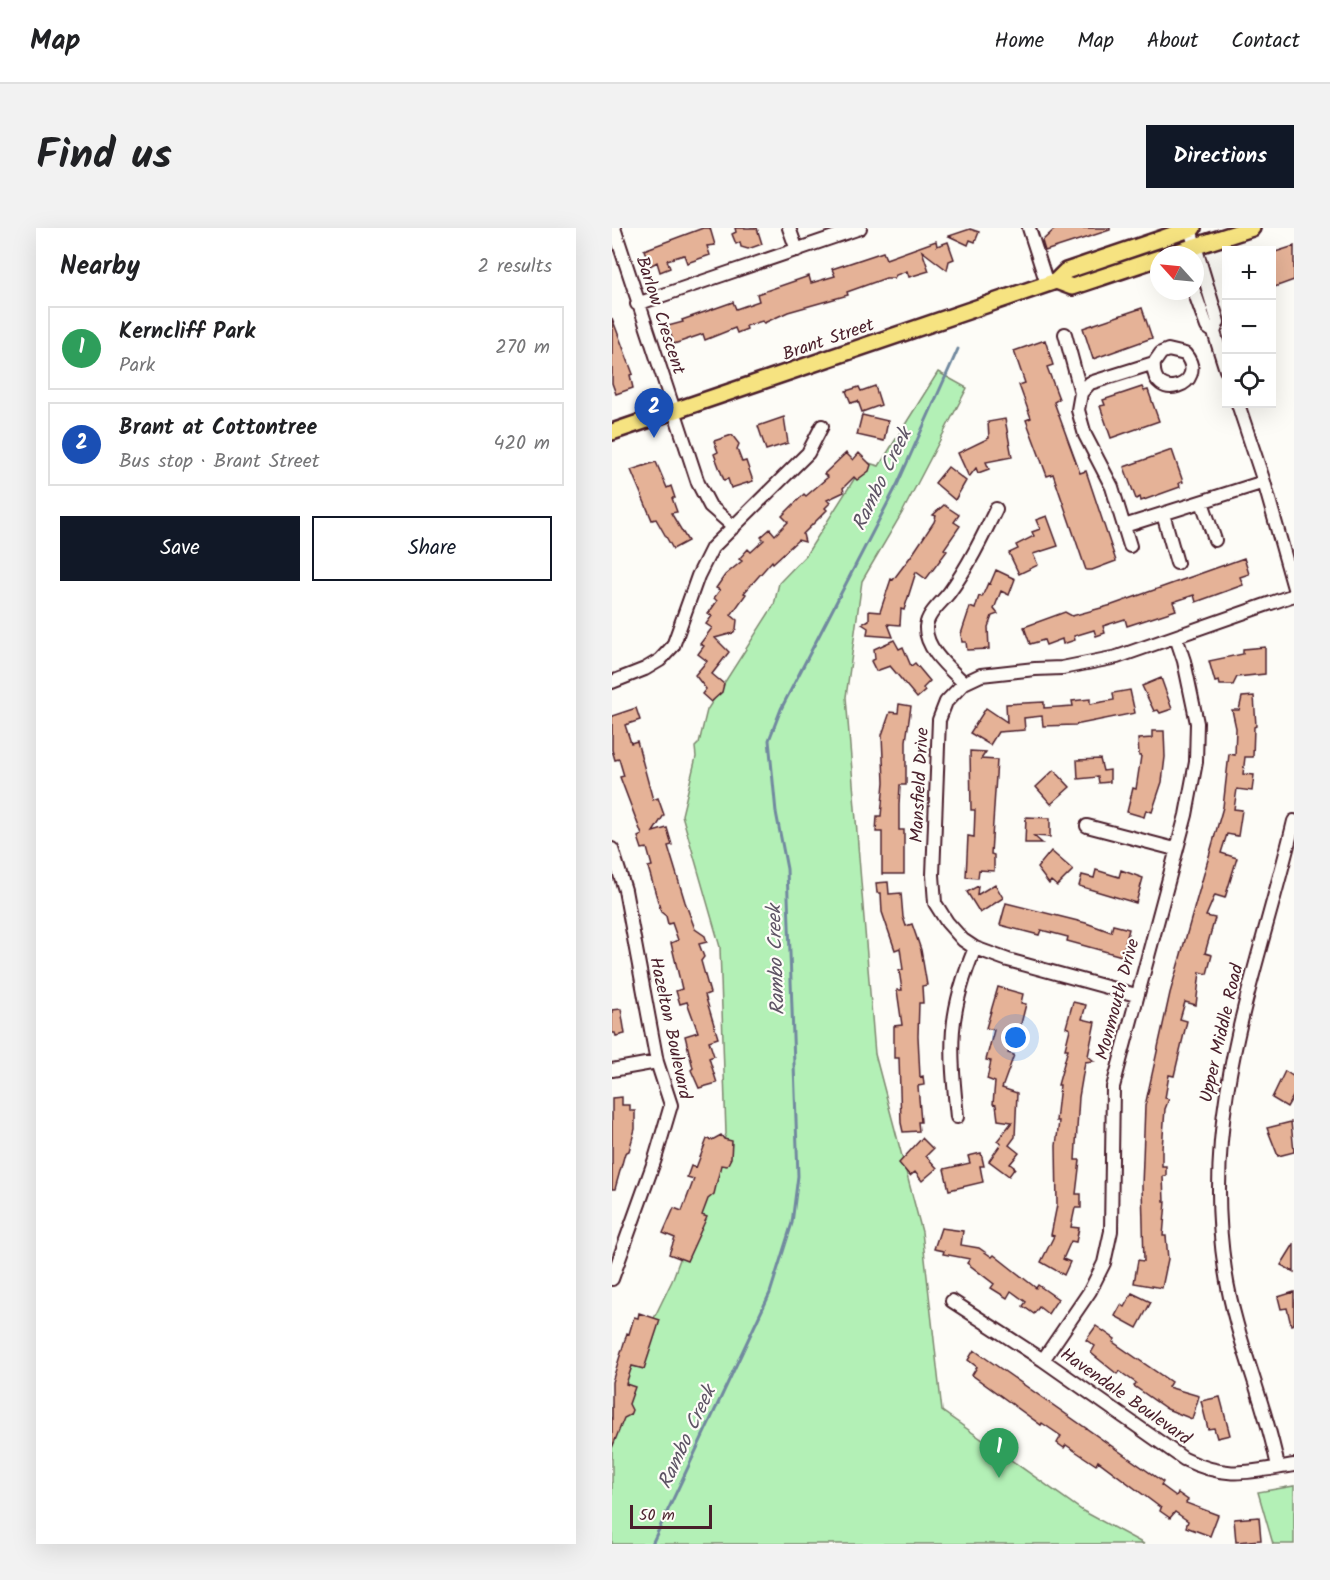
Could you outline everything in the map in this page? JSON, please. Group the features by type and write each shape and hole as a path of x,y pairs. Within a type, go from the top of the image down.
{"main road":[{"name":"Brant Street","path":"612,432 1052,283 1066,271 1173,231 1191,228"},
{"path":"1196,246 1252,228"},
{"name":"Brant Street","path":"1052,283 1072,287 1150,261"}],"street":[{"name":"Barlow Crescent","path":"614,228 637,304 703,495 710,506 734,526"},
{"path":"789,228 797,250"},
{"path":"637,304 860,228"},
{"path":"1029,228 1052,283"},
{"path":"1191,228 1196,246"},
{"path":"1173,231 1176,246"},
{"path":"1204,274 1218,322 1214,332"},
{"path":"1197,300 1206,327 1214,332 1222,355"},
{"path":"1065,334 1081,393 1078,410 1085,435 1113,487 1130,546"},
{"path":"1081,393 1090,383 1154,363"},
{"path":"1239,408 1264,482 1294,588"},
{"path":"612,682 645,669 660,660 673,646 698,576 712,548 808,453 822,426"},
{"path":"1124,526 1264,482"},
{"path":"1202,502 1215,540"},
{"path":"996,509 962,574 932,613 926,626 928,637 939,657 964,683 981,675 1062,668 1098,662 1294,595"},
{"path":"1163,514 1177,563"},
{"name":"Monmouth Drive","path":"1043,1360 1090,1291 1104,1263 1111,1231 1113,1087 1136,995 1169,880 1175,849 1186,815 1196,762 1197,723 1184,661 1176,637"},
{"name":"Mansfield Drive","path":"964,683 946,702 939,720 934,903 955,931 975,948 1008,960 1136,995"},
{"name":"Upper Middle Road","path":"1278,1467 1231,1303 1221,1244 1218,1156 1223,1107 1236,1038 1294,821"},
{"path":"1087,826 1175,849"},
{"name":"Hazelton Boulevard","path":"612,849 625,890 657,1062 671,1105 668,1121 612,1279"},
{"path":"957,1117 951,1043 953,1014 963,977 975,948"},
{"path":"612,1070 657,1062"},
{"name":"Havendale Boulevard","path":"952,1301 1043,1360 1184,1459 1206,1470 1229,1474 1294,1465"}],"green space":[{"path":"938,372 967,388 902,513 862,581 846,697 875,1054 922,1232 942,1411 1083,1511 1144,1544 612,1544 612,1405 672,1281 726,1134 720,947 682,815 696,757 695,747 699,743 707,710 774,605 779,583 806,555 865,462 879,466"},
{"path":"1294,1486 1294,1544 1273,1544 1258,1492"}],"building":[{"path":"703,228 710,228 715,245 707,246 710,255 687,263 684,255 667,260 670,268 660,272 657,262 650,266 644,250"},
{"path":"735,228 757,228 762,244 748,249 741,247 740,242 736,244 732,234 736,232"},
{"path":"1056,228 1110,228 1110,230 1045,251 1042,241"},
{"path":"970,229 979,232 975,242 970,240 968,245 949,236"},
{"path":"936,241 937,246 948,242 954,259 949,261 947,270 922,251 929,271 909,277 907,271 894,278 886,278 847,292 848,295 788,312 764,323 762,321 746,326 747,329 737,333 735,328 705,340 703,334 674,344 668,326 683,322 682,320 733,302 736,309 759,301 757,294 809,276 811,283 835,276 832,269 883,252 886,259"},
{"path":"1294,246 1294,280 1276,287 1276,252"},
{"path":"1142,308 1152,338 1093,359 1083,328"},
{"path":"612,318 633,374 630,375 633,388 616,394 612,383"},
{"path":"1045,340 1053,365 1047,367 1059,399 1054,402 1080,473 1086,471 1116,561 1092,570 1086,570 1053,474 1047,476 1026,420 1031,418 1019,385 1025,383 1014,351"},
{"path":"875,386 881,405 862,412 858,401 851,403 846,391 859,387 861,391"},
{"path":"1142,387 1144,391 1148,390 1159,421 1111,438 1100,406 1105,405 1103,400"},
{"path":"862,415 888,421 884,441 857,435"},
{"path":"784,417 788,443 766,450 758,426"},
{"path":"1005,419 1012,457 986,462 989,469 978,473 976,468 969,477 958,453 989,438 988,422"},
{"path":"732,435 739,444 737,449 742,462 746,461 753,481 731,488 728,479 724,480 714,454 718,452 714,441"},
{"path":"1172,450 1183,482 1179,483 1180,487 1141,501 1140,497 1136,499 1124,467"},
{"path":"846,453 853,460 859,453 871,465 869,471 857,480 854,477 843,488 844,492 827,500 830,503 825,508 827,510 803,534 805,542 798,540 773,563 772,561 744,593 746,594 731,615 737,620 736,629 733,633 715,638 729,652 712,674 724,684 722,692 711,702 702,694 706,689 695,675 707,661 698,654 704,646 700,644 712,628 706,624 712,616 708,614 717,601 714,598 720,590 716,588 725,575 742,561 739,559 748,549 751,552 764,540 761,537 770,529 775,535 788,522 782,516 804,494 806,496 828,477 824,474"},
{"path":"656,462 667,488 671,486 675,498 672,498 677,512 671,513 688,541 673,549 656,519 652,520 631,470"},
{"path":"948,467 966,481 955,500 935,483"},
{"path":"944,505 959,515 954,522 960,526 944,549 947,551 926,579 916,572 904,610 901,609 900,625 888,624 893,637 867,635 868,628 862,624 869,620 869,611 880,612 891,579 893,580 934,522 936,516 933,515"},
{"path":"1047,516 1058,546 1033,554 1038,565 1019,574 1009,553 1018,549 1016,545 1034,536 1032,532 1040,529 1036,520"},
{"path":"1244,558 1249,574 1240,577 1243,585 1196,602 1194,595 1173,602 1176,610 1127,626 1125,619 1103,626 1105,633 1096,636 1094,630 1074,636 1075,640 1063,644 1062,639 1046,645 1044,640 1030,644 1024,627 1065,612 1072,616 1112,605"},
{"path":"996,570 1015,579 1009,595 1001,591 994,609 998,614 992,616 988,627 989,649 967,650 966,642 962,642 961,634 970,607 975,609 979,596 982,597"},
{"path":"894,640 899,649 903,647 911,666 915,663 930,681 923,688 925,691 917,698 890,666 876,671 871,661 875,659 874,649"},
{"path":"1265,647 1265,674 1237,677 1233,685 1220,685 1219,681 1215,682 1209,661 1243,654 1243,649"},
{"path":"1161,678 1172,709 1160,713 1158,710 1154,711 1142,686"},
{"path":"1130,690 1135,713 1075,725 1043,726 1042,716 1024,718 1025,730 998,732 990,745 970,733 986,708 1007,722 1006,704 1044,702 1044,708 1073,706 1072,701 1090,699 1090,704 1114,700 1113,693"},
{"path":"1254,696 1256,726 1254,727 1253,757 1245,757 1243,774 1254,775 1252,791 1237,789 1234,809 1242,810 1238,836 1227,834 1221,853 1237,858 1225,898 1215,895 1206,916 1215,918 1205,953 1212,955 1207,974 1200,972 1196,1005 1185,1002 1180,1019 1187,1021 1174,1076 1169,1075 1165,1098 1169,1099 1165,1109 1162,1149 1162,1166 1166,1166 1166,1176 1163,1176 1164,1202 1166,1202 1163,1236 1166,1236 1168,1259 1162,1288 1134,1283 1138,1260 1144,1261 1142,1186 1145,1106 1170,993 1223,807 1229,754 1235,755 1236,728 1232,710 1239,710 1242,697"},
{"path":"899,704 911,706 906,741 906,785 900,785 899,805 899,830 904,830 904,874 882,874 882,832 876,832 877,816 881,816 884,782 882,735 890,712 898,713"},
{"path":"636,708 640,720 625,725 631,743 637,741 653,800 658,798 664,815 653,832 667,828 672,845 668,846 685,902 695,929 705,936 707,942 699,944 704,957 701,961 710,993 705,995 718,1038 709,1041 714,1056 709,1058 717,1083 699,1088 691,1070 693,1068 685,1036 698,1032 687,1002 680,1004 676,991 682,989 671,943 678,940 672,923 668,924 666,916 661,912 648,867 652,866 647,848 642,849 638,837 642,835 620,777 624,776 619,759 615,760 612,750 612,716"},
{"path":"1152,731 1164,731 1165,757 1162,782 1152,812 1146,810 1144,817 1127,812 1133,788 1136,789 1141,756 1139,756 1138,739 1152,738"},
{"path":"970,751 986,752 981,759 997,760 991,854 994,855 994,871 979,870 978,878 966,877 968,836 974,837 975,810 971,810"},
{"path":"1100,759 1103,771 1110,770 1110,782 1099,783 1098,777 1078,779 1077,760"},
{"path":"1054,770 1070,787 1051,804 1036,787"},
{"path":"1026,817 1050,818 1050,837 1034,836 1042,843 1025,843"},
{"path":"1051,851 1073,870 1057,886 1051,881 1049,884 1037,868"},
{"path":"1096,870 1119,877 1121,870 1143,878 1136,903 1079,886 1082,875 1094,878"},
{"path":"888,882 889,894 901,893 903,917 906,926 912,924 921,950 927,985 922,986 923,1003 919,1003 920,1077 923,1076 924,1085 918,1086 921,1122 918,1122 919,1131 903,1132 901,1123 899,1058 894,1058 894,1026 902,1025 897,990 902,990 899,970 903,970 900,948 895,950 882,912 881,893 877,893 876,883"},
{"path":"995,884 1003,898 980,913 967,892 978,886 977,895"},
{"path":"1006,903 1086,923 1111,932 1113,925 1129,929 1122,956 1067,941 1068,937 1041,930 1039,935 1000,925"},
{"path":"998,987 1023,994 1021,1003 1026,1004 1018,1036 1013,1034 1008,1053 1014,1055 1002,1088 1017,1093 1015,1137 1009,1145 1019,1153 1010,1164 1015,1168 1009,1176 989,1161 1001,1144 997,1141 1012,1122 998,1120 996,1105 993,1104 995,1082 987,1079 991,1061 986,1060 994,1030 986,1028"},
{"path":"1073,1002 1086,1005 1082,1019 1095,1022 1088,1056 1094,1061 1085,1062 1079,1097 1075,1160 1080,1160 1076,1194 1081,1194 1081,1208 1075,1208 1071,1227 1079,1228 1076,1242 1071,1241 1063,1259 1070,1262 1064,1275 1041,1262 1054,1236 1051,1235 1057,1205 1056,1146 1059,1121 1056,1121 1060,1085 1058,1085 1068,1049 1065,1049 1070,1029 1066,1027"},
{"path":"621,1009 625,1034 616,1036 612,1033 612,1010"},
{"path":"1285,1071 1294,1077 1294,1095 1287,1107 1272,1098"},
{"path":"622,1097 622,1105 630,1105 630,1111 635,1111 635,1129 629,1151 625,1153 615,1189 612,1189 612,1098"},
{"path":"1291,1122 1294,1152 1278,1156 1267,1128"},
{"path":"721,1135 724,1139 732,1141 731,1158 727,1166 721,1165 714,1194 708,1199 702,1215 707,1217 687,1261 669,1254 675,1238 663,1233 674,1208 682,1211 694,1179 687,1177 691,1166 696,1168 707,1139 712,1140"},
{"path":"922,1138 933,1149 926,1156 937,1168 922,1181 915,1172 910,1176 899,1163"},
{"path":"981,1153 984,1166 980,1166 983,1182 949,1190 944,1169 970,1163 968,1156"},
{"path":"941,1228 963,1231 961,1245 979,1248 992,1257 994,1255 1036,1288 1038,1285 1058,1299 1048,1314 1039,1307 1034,1314 1023,1306 1026,1302 1011,1291 1007,1298 991,1288 994,1284 967,1263 970,1259 943,1254 944,1251 934,1249"},
{"path":"1294,1244 1294,1272 1281,1265"},
{"path":"1294,1292 1294,1324 1291,1325 1287,1308 1281,1309 1278,1297"},
{"path":"1132,1293 1151,1302 1137,1328 1115,1316 1121,1305 1124,1307"},
{"path":"639,1313 660,1320 644,1369 632,1366 626,1384 635,1387 629,1404 632,1410 630,1415 624,1418 612,1448 612,1382 627,1333 629,1334 634,1317 638,1318"},
{"path":"1096,1326 1115,1339 1113,1342 1171,1382 1168,1387 1199,1396 1192,1419 1167,1409 1134,1386 1136,1383 1119,1371 1117,1374 1091,1353 1095,1346 1086,1340"},
{"path":"974,1350 1163,1482 1161,1485 1176,1496 1178,1493 1188,1500 1186,1503 1218,1515 1210,1536 1186,1527 1188,1521 1175,1512 1170,1518 1160,1511 1161,1508 1098,1461 1096,1465 1066,1445 1064,1448 1057,1443 1061,1436 1042,1423 1041,1425 972,1375 977,1367 968,1360"},
{"path":"1220,1397 1230,1435 1217,1438 1214,1428 1208,1429 1201,1401"},
{"path":"1259,1517 1261,1540 1236,1542 1234,1519"}],"waterway":[{"name":"Rambo Creek","path":"652,1544 770,1293 792,1223 798,1176 787,869 776,812 769,740 781,709 897,485 958,349"}],"place":[{"name":"Brant at Cottontree","path":"654,438"},
{"name":"Kerncliff Park","path":"999,1478"}]}
